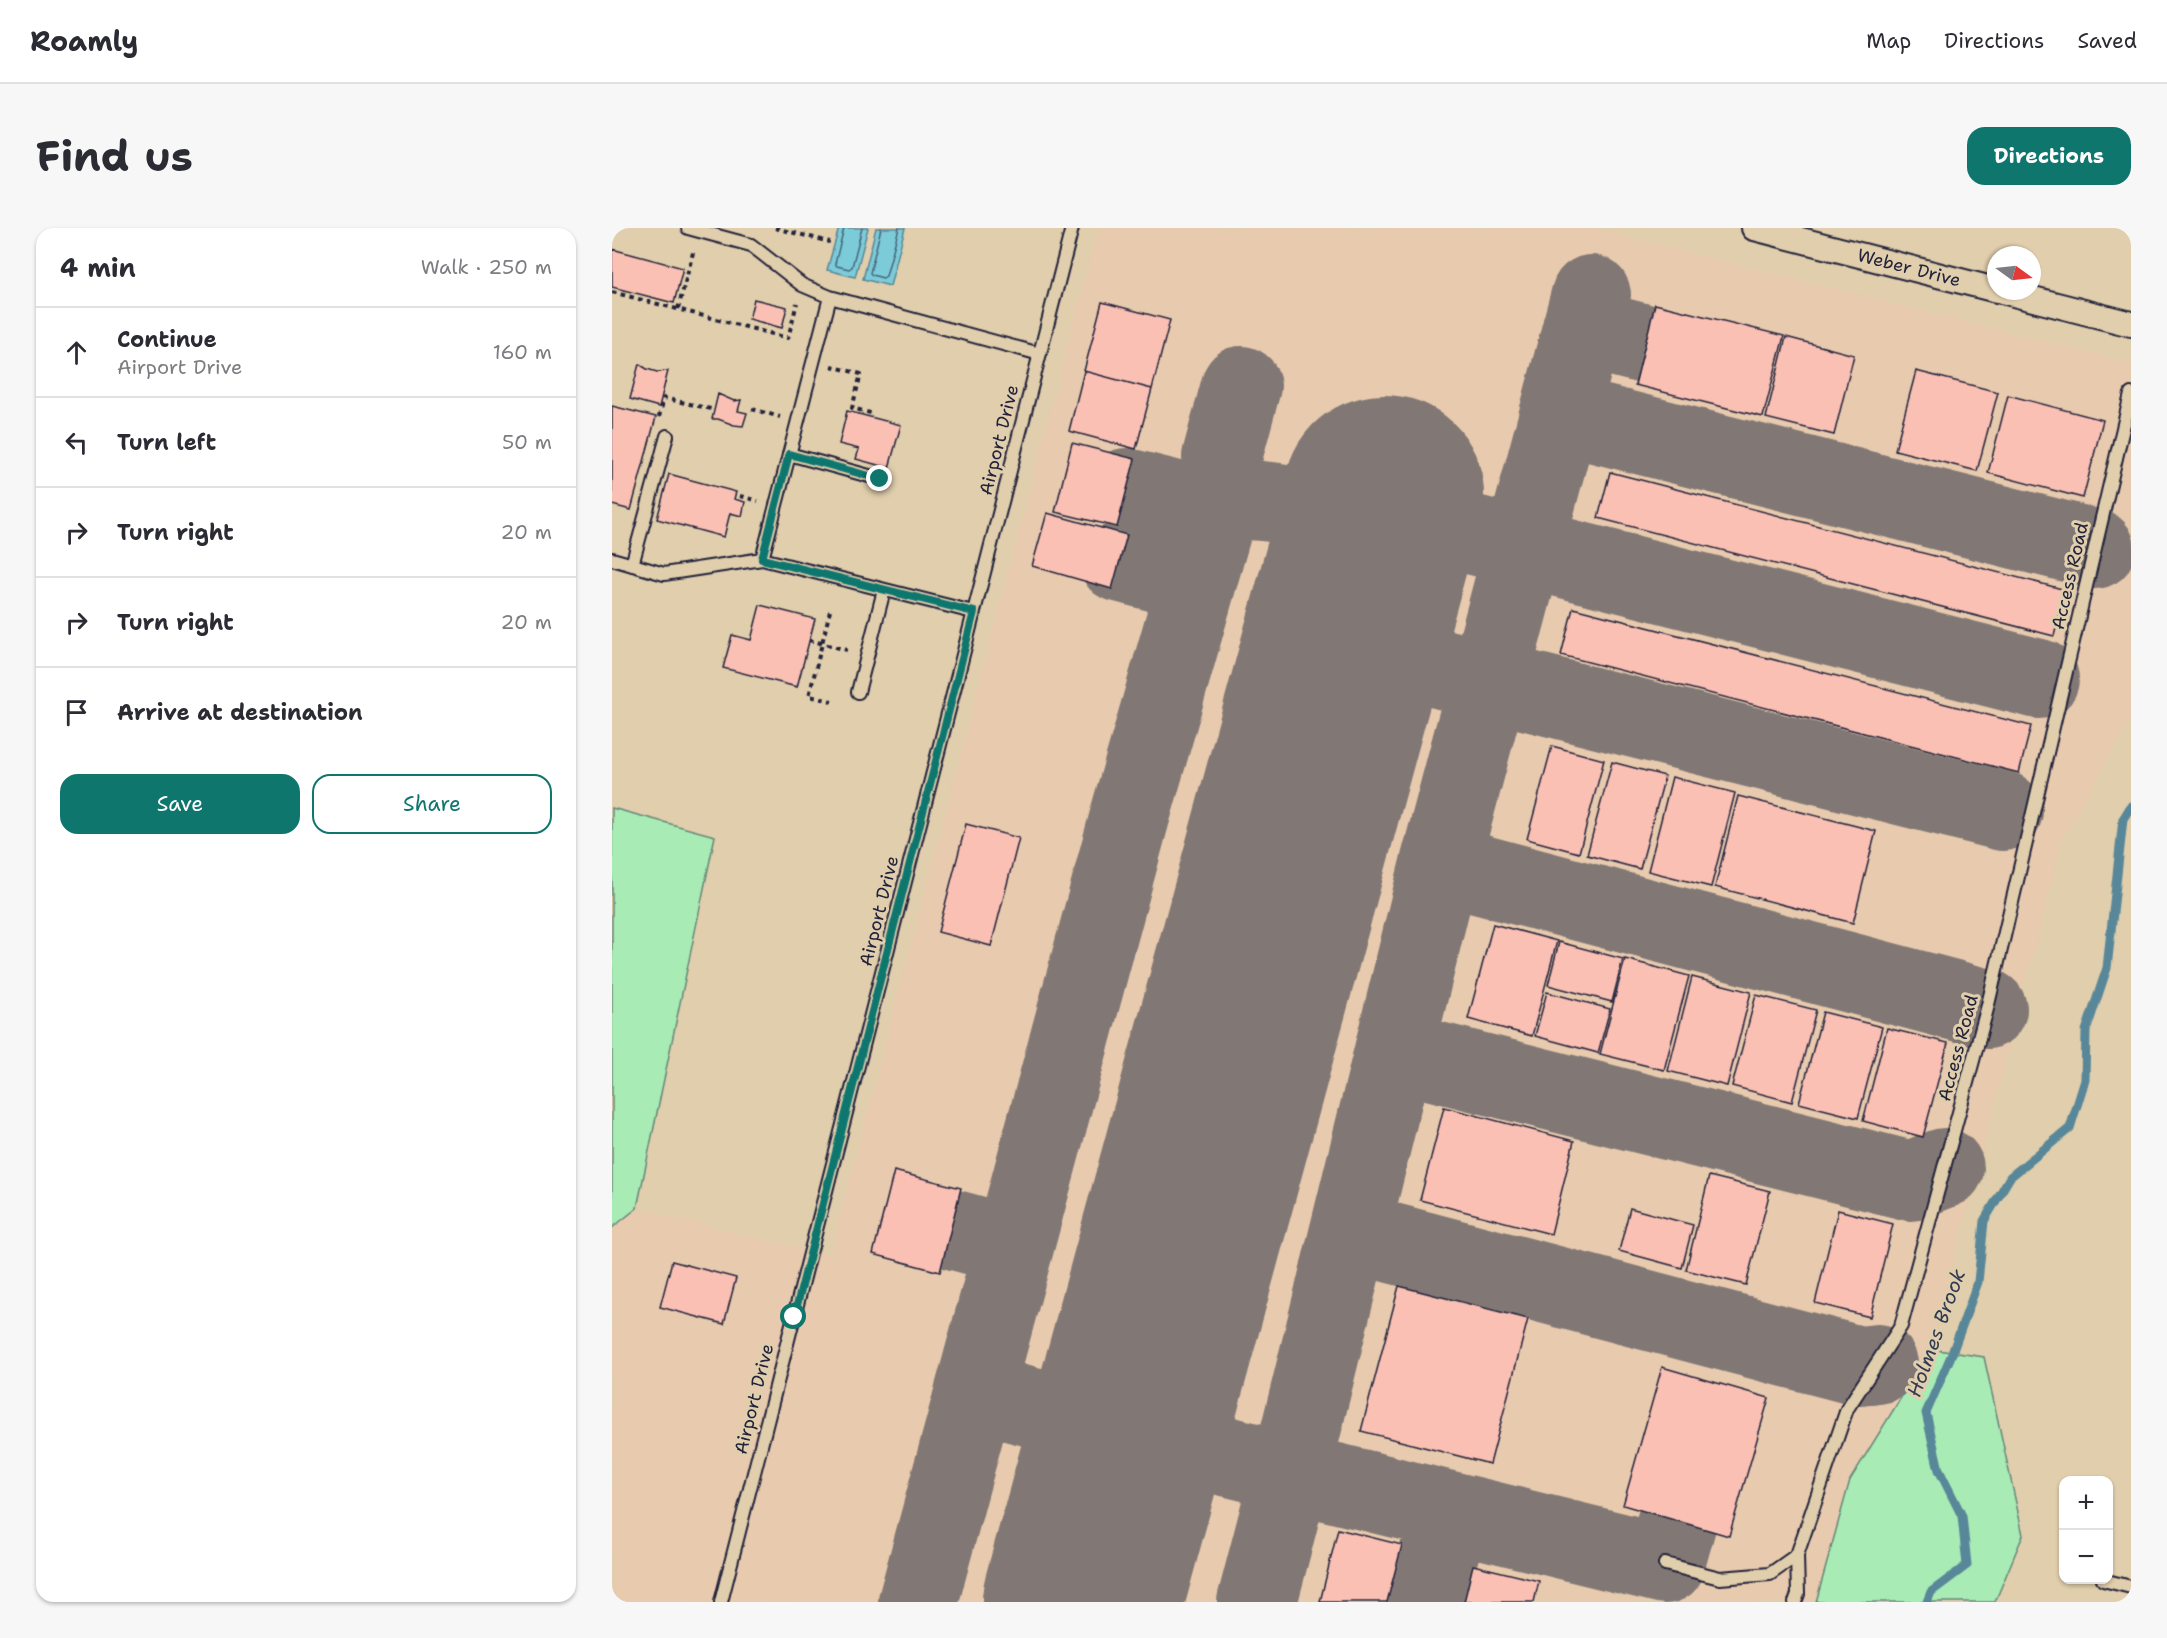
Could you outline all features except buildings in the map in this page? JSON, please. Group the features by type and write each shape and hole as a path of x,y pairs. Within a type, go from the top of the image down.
{"street":[{"name":"Weber Drive","path":"1754,228 1987,288"},
{"path":"2037,300 2131,324"}],"lane":[{"name":"Airport Drive","path":"721,1602 1072,228"},
{"path":"693,229 751,245 802,285 830,297 1040,354"},
{"path":"762,559 830,297"},
{"name":"Access Road","path":"1797,1555 1847,1409 1901,1326 1987,1009 2131,394"},
{"path":"632,565 667,436"},
{"path":"789,454 880,479"},
{"path":"612,559 664,574 762,559 974,612"},
{"path":"858,692 884,590"},
{"path":"1665,1564 1719,1578 1770,1574 1797,1555"},
{"path":"1795,1602 1798,1594 1797,1555"},
{"path":"2113,1582 2131,1587"}],"path":[{"path":"775,228 830,242"},
{"path":"678,309 693,229"},
{"path":"612,292 788,338 802,285"},
{"path":"813,361 861,374 852,408 874,414"},
{"path":"656,427 664,398 711,409"},
{"path":"830,611 809,696 832,701"},
{"path":"809,640 847,650"}],"shaded area":[{"path":"1098,228 1592,228 2131,363 2131,717 2062,840 1931,1349 1850,1480 1816,1602 612,1602 612,1228 637,1208 830,1255"}],"green space":[{"path":"612,808 715,836 637,1208 612,1228"},
{"path":"1931,1349 1984,1357 2023,1535 1995,1602 1816,1602 1850,1480"}],"water":[{"path":"839,228 868,228 855,277 827,270"},
{"path":"876,228 905,228 890,286 863,279"}],"waterway":[{"name":"Holmes Brook","path":"1927,1602 1931,1592 1967,1565 1962,1516 1939,1470 1926,1413 1951,1356 1978,1282 1984,1221 2010,1177 2070,1128 2085,1080 2086,1031 2107,968 2123,819 2131,806"}],"taxiway":[{"path":"1257,1602 1440,864 1591,295"},
{"path":"1582,328 1645,344"},
{"path":"918,1602 1130,816 1219,504 1224,481 1222,457 1241,386"},
{"path":"1560,414 2095,549"},
{"path":"1126,488 1216,511"},
{"path":"1219,504 1237,501 1276,503 1375,528"},
{"path":"1380,511 2039,679"},
{"path":"1119,562 1196,582"},
{"path":"1343,644 2003,811"},
{"path":"1440,864 1987,1009"},
{"path":"1394,1051 1911,1181 1944,1168"},
{"path":"951,1229 1014,1246"},
{"path":"1350,1232 1859,1366 1878,1364"},
{"path":"975,1392 1128,1432 1665,1564 1677,1521"},
{"path":"1426,1602 1450,1511"}],"runway":[{"path":"1082,1602 1384,495"}],"route":[{"path":"794,1317 974,612 762,559 789,454 880,479"}]}
